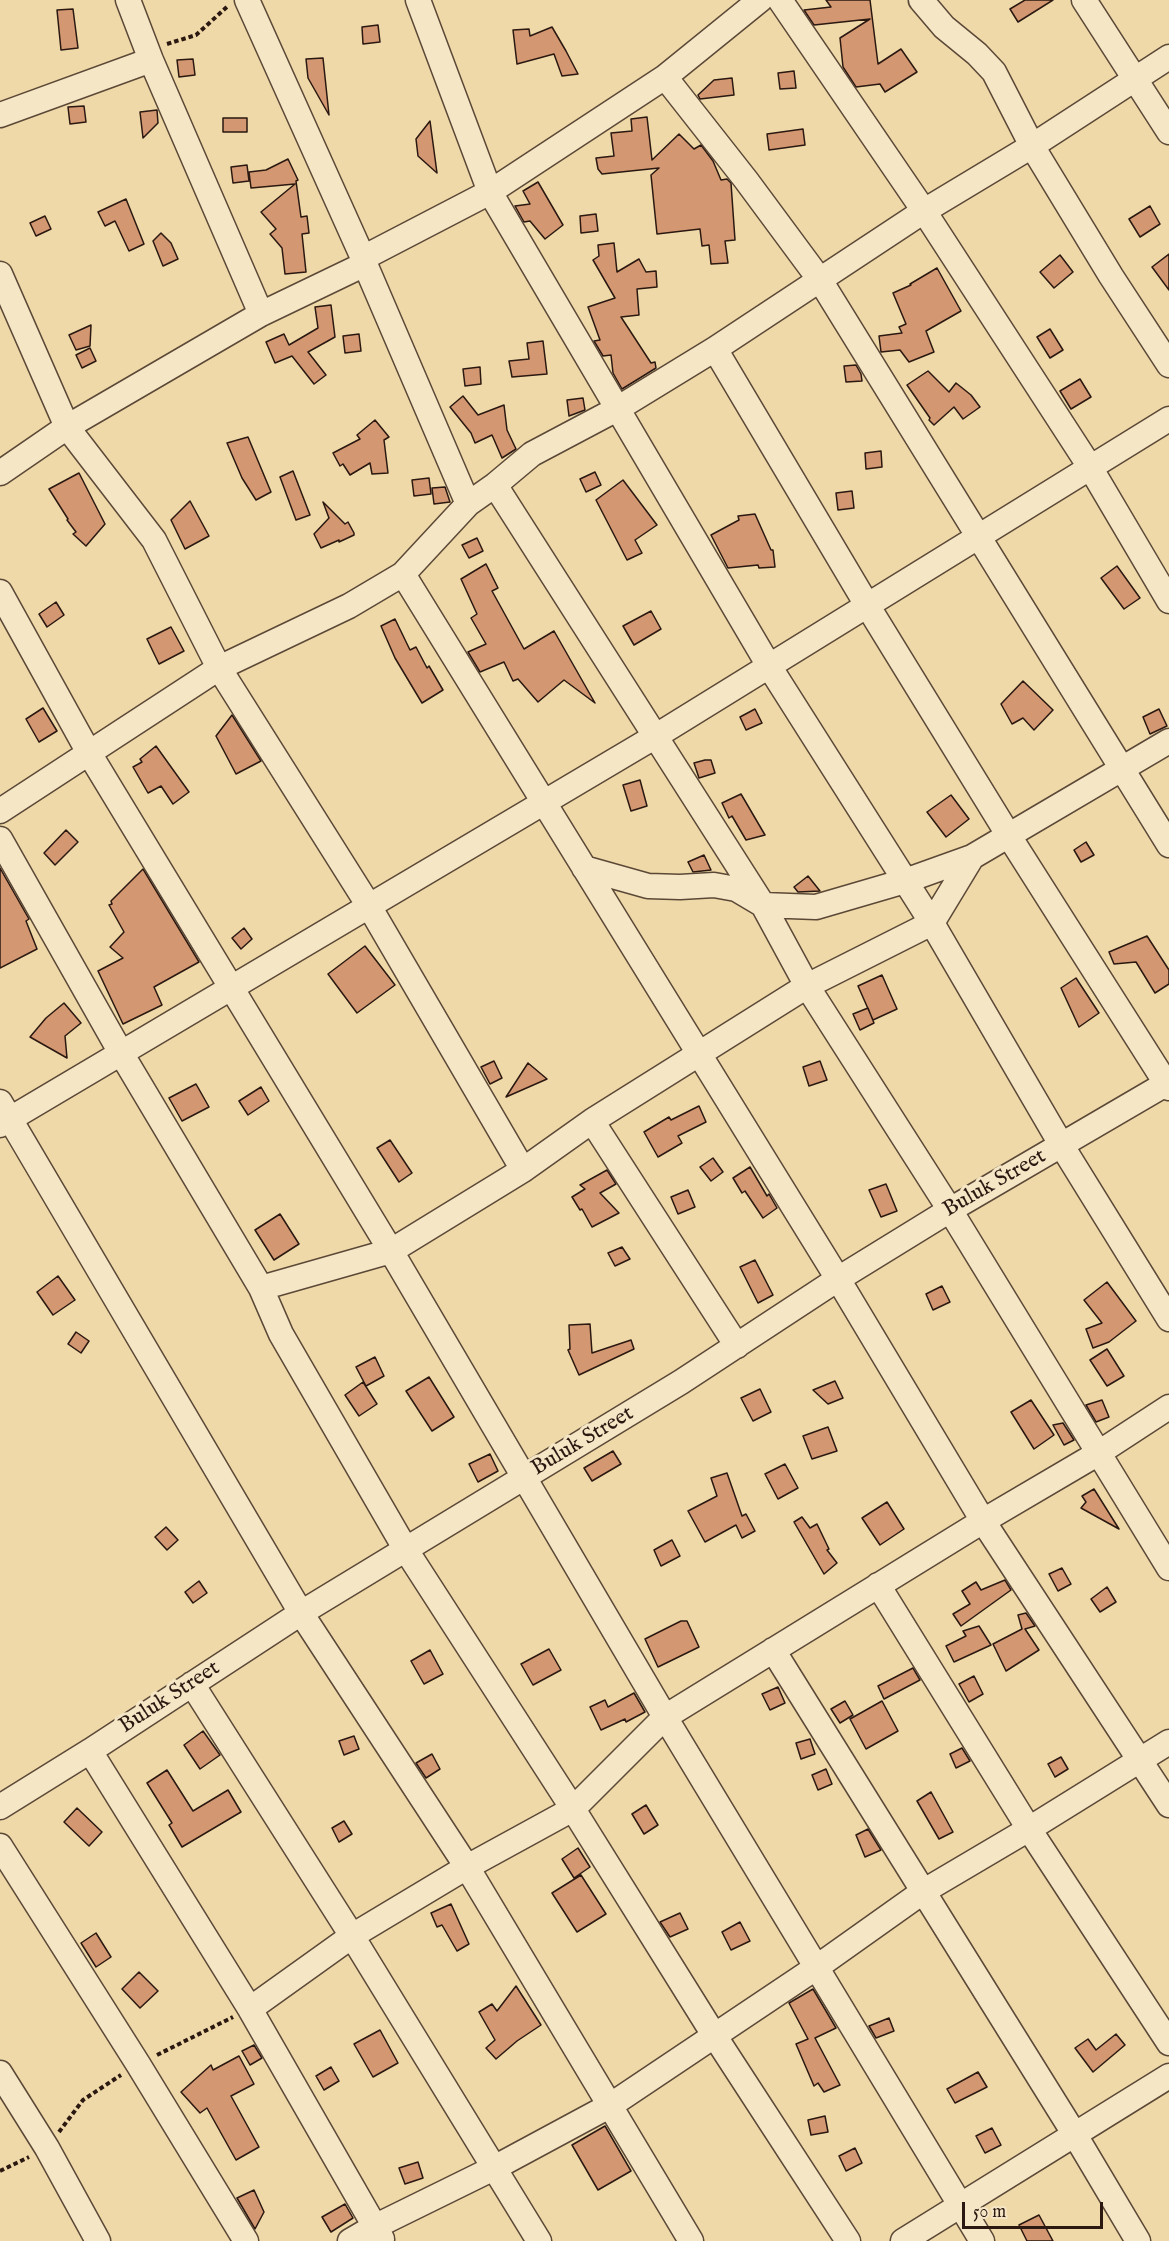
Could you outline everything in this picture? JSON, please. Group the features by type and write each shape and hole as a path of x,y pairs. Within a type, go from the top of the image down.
{"street":[{"path":"128,0 148,52 261,314"},
{"path":"247,0 364,261 468,504"},
{"path":"418,0 490,192 769,666 932,923 1062,1146 1169,1319"},
{"path":"0,473 67,428 261,314 490,192 665,77 760,0"},
{"path":"780,0 924,211 1090,467 1169,601"},
{"path":"921,0 944,27 977,54 994,72 1032,146 1111,276 1169,365"},
{"path":"1084,0 1169,132"},
{"path":"0,115 148,52"},
{"path":"0,811 219,668 349,606 403,574 468,504 532,454 617,409 715,348 924,211 1032,146 1169,57"},
{"path":"665,77 746,180 820,280 1169,845"},
{"path":"0,274 67,428 154,540 219,668 369,906 523,1170"},
{"path":"715,348 867,605 1010,836 1168,1084"},
{"path":"691,2241 467,1867 301,1613 3,1116 121,1053 656,736 1169,419"},
{"path":"495,485 763,905 807,986 950,1210 1097,1454 1169,1568"},
{"path":"403,574 838,1279 983,1521 1169,1805"},
{"path":"0,592 89,753 391,1251 665,1717 982,2241"},
{"path":"584,868 648,886 714,885 736,889 763,905 816,907 905,881 972,857 1169,741"},
{"path":"0,839 121,1053 261,1288 281,1334 406,1550 573,1809 714,2035 848,2241"},
{"path":"261,1288 391,1251 523,1170 592,1121 807,986 932,923 972,857"},
{"name":"Buluk Street","path":"0,1807 301,1613 737,1346 838,1279 950,1210 1168,1084"},
{"path":"592,1121 737,1346"},
{"path":"250,2009 351,1936 467,1867 573,1809 665,1717 983,1521 1097,1454 1169,1407"},
{"path":"878,1585 1029,1829 1169,2043"},
{"path":"773,1650 1075,2134 1138,2241"},
{"path":"192,1684 539,2241"},
{"path":"350,2241 378,2234 611,2105 817,1967 924,1891 1169,1742"},
{"path":"90,1751 250,2009 378,2234"},
{"path":"0,1846 138,2064 246,2241"},
{"path":"0,2073 47,2148 98,2241"},
{"path":"903,2241 1169,2076"}],"path":[{"path":"148,52 196,35 235,0"},
{"path":"0,2171 47,2148 83,2100 138,2064 250,2009"}],"building":[{"path":"826,0 870,0 878,64 901,49 917,72 885,92 880,84 856,87 843,67 840,38 870,19 814,25 804,10 831,7"},
{"path":"1025,0 1053,0 1018,22 1010,9"},
{"path":"73,9 78,48 61,50 57,10"},
{"path":"378,25 380,42 363,44 362,27"},
{"path":"552,27 578,74 562,76 554,54 517,64 513,30 529,29 530,36"},
{"path":"323,58 329,115 308,78 306,59"},
{"path":"193,59 195,75 179,77 177,60"},
{"path":"794,71 796,88 780,89 778,73"},
{"path":"732,78 734,95 700,99 698,95 714,80"},
{"path":"84,106 86,122 70,124 68,107"},
{"path":"157,110 158,123 143,138 140,112"},
{"path":"647,117 652,160 679,134 694,149 701,145 713,161 721,180 727,179 731,183 735,240 725,241 728,263 711,264 709,245 702,246 700,229 657,234 651,175 659,168 602,174 598,169 596,158 614,156 611,133 632,131 631,119"},
{"path":"223,118 247,118 247,132 223,132"},
{"path":"430,121 437,173 418,156 416,139"},
{"path":"803,129 805,145 769,150 767,134"},
{"path":"288,159 298,180 296,181 301,217 307,216 309,233 302,234 306,272 285,274 282,248 270,234 276,229 261,212 295,184 251,188 249,172 266,170"},
{"path":"247,165 249,181 233,183 231,167"},
{"path":"538,182 563,225 545,239 530,221 524,222 515,206 530,204 523,191"},
{"path":"126,199 144,244 129,251 115,221 105,226 98,212"},
{"path":"1150,206 1160,224 1140,237 1129,219"},
{"path":"596,214 598,231 581,233 580,216"},
{"path":"45,216 51,229 36,236 30,223"},
{"path":"161,233 171,243 178,259 163,266 153,241"},
{"path":"614,243 617,272 639,259 646,272 656,271 657,287 637,289 639,315 621,317 651,363 655,362 656,368 622,389 613,373 611,355 603,356 594,341 600,340 588,307 615,298 593,260 599,256 598,245"},
{"path":"1169,254 1169,290 1152,267"},
{"path":"1060,255 1073,272 1054,288 1040,272"},
{"path":"937,268 961,311 926,331 934,352 909,362 900,350 881,352 879,336 902,333 899,327 906,324 893,293 911,285"},
{"path":"331,305 335,337 308,352 326,375 314,384 292,356 275,363 266,342 284,334 289,345 318,328 315,307"},
{"path":"91,325 90,346 76,350 69,335"},
{"path":"1050,329 1063,350 1050,358 1037,337"},
{"path":"359,334 361,351 345,353 343,336"},
{"path":"543,341 547,374 512,377 509,361 529,359 527,343"},
{"path":"90,348 96,361 82,368 76,355"},
{"path":"856,365 862,381 846,382 844,366"},
{"path":"480,367 481,384 465,386 463,369"},
{"path":"928,371 949,392 956,383 971,395 980,407 963,419 954,407 934,425 907,385"},
{"path":"1080,379 1091,397 1071,409 1060,391"},
{"path":"463,396 478,415 504,405 507,430 516,449 502,458 492,435 475,443 471,433 450,407"},
{"path":"583,398 585,410 569,416 567,400"},
{"path":"375,420 389,437 384,440 388,473 372,474 370,463 350,475 343,464 340,466 333,453 360,439 357,435"},
{"path":"248,437 271,492 256,500 242,478 227,443"},
{"path":"881,451 882,467 866,469 865,453"},
{"path":"293,471 310,515 296,520 280,477"},
{"path":"595,472 601,485 586,492 580,479"},
{"path":"79,473 105,524 86,546 73,534 76,532 49,489"},
{"path":"429,478 431,494 414,496 412,480"},
{"path":"623,480 657,525 635,540 642,553 627,560 596,500"},
{"path":"445,487 450,502 434,504 432,488"},
{"path":"852,491 854,508 838,510 836,493"},
{"path":"190,501 209,536 185,549 171,520"},
{"path":"323,502 345,524 348,522 354,535 321,548 314,534 329,518"},
{"path":"755,514 773,550 775,567 759,568 758,565 728,568 711,535 739,520 738,516"},
{"path":"477,538 483,551 469,558 462,545"},
{"path":"486,564 498,588 492,591 524,649 554,631 595,703 564,680 538,702 518,679 513,681 504,662 480,672 468,652 486,644 471,618 477,614 461,579"},
{"path":"1117,566 1140,598 1124,609 1101,578"},
{"path":"56,602 64,615 47,627 39,614"},
{"path":"651,611 661,629 634,645 623,626"},
{"path":"395,619 410,650 416,647 427,668 429,666 443,690 422,703 395,658 381,626"},
{"path":"171,627 184,651 159,664 147,639"},
{"path":"1023,681 1053,710 1034,730 1023,718 1012,724 1001,704"},
{"path":"43,708 57,731 39,742 26,719"},
{"path":"755,709 762,723 746,730 740,717"},
{"path":"1159,709 1167,726 1150,734 1143,717"},
{"path":"232,715 261,761 236,774 216,736"},
{"path":"156,746 189,792 173,804 161,786 148,793 133,767 142,762 140,759"},
{"path":"711,760 715,773 699,778 694,763"},
{"path":"640,780 647,806 631,811 623,785"},
{"path":"741,794 765,835 746,840 732,816 729,818 722,803"},
{"path":"951,795 969,819 946,837 927,812"},
{"path":"66,830 78,842 55,865 44,853"},
{"path":"1086,842 1094,855 1081,862 1074,850"},
{"path":"704,855 711,870 693,872 688,862"},
{"path":"0,868 29,919 26,921 37,949 0,968"},
{"path":"143,869 199,962 154,987 162,1005 123,1024 98,971 123,958 110,947 124,932 109,905"},
{"path":"808,876 820,891 798,892 794,887"},
{"path":"244,928 252,939 241,949 232,938"},
{"path":"1147,936 1169,970 1169,984 1155,993 1136,962 1114,964 1109,952"},
{"path":"365,946 395,985 357,1013 328,974"},
{"path":"882,975 897,1009 873,1020 858,986"},
{"path":"1076,978 1099,1013 1079,1027 1061,988"},
{"path":"64,1003 81,1023 65,1036 67,1058 30,1037 46,1018"},
{"path":"868,1008 874,1023 860,1030 853,1014"},
{"path":"494,1061 502,1078 490,1084 481,1067"},
{"path":"820,1061 827,1080 809,1086 803,1067"},
{"path":"528,1063 547,1079 506,1097"},
{"path":"196,1084 209,1107 182,1121 169,1098"},
{"path":"261,1087 269,1101 248,1115 239,1101"},
{"path":"699,1106 706,1122 678,1136 682,1143 658,1157 644,1132 669,1117 671,1120"},
{"path":"390,1140 412,1173 399,1182 377,1148"},
{"path":"713,1158 723,1172 711,1181 700,1167"},
{"path":"750,1167 777,1208 763,1218 733,1178"},
{"path":"607,1170 616,1184 600,1193 619,1213 592,1227 572,1197 585,1189 580,1185"},
{"path":"886,1184 897,1211 881,1217 869,1190"},
{"path":"688,1190 695,1207 678,1214 671,1197"},
{"path":"280,1214 299,1244 274,1260 255,1230"},
{"path":"622,1247 630,1259 615,1266 608,1253"},
{"path":"755,1260 773,1295 758,1303 740,1267"},
{"path":"58,1276 75,1300 53,1315 37,1292"},
{"path":"1107,1282 1136,1321 1109,1342 1093,1348 1086,1329 1102,1323 1084,1300"},
{"path":"942,1286 950,1302 933,1310 926,1294"},
{"path":"590,1324 592,1353 631,1340 634,1349 579,1375 568,1350 570,1349 569,1325"},
{"path":"76,1332 89,1341 81,1353 68,1344"},
{"path":"1107,1349 1124,1376 1107,1386 1090,1360"},
{"path":"375,1357 384,1376 366,1386 356,1367"},
{"path":"429,1377 454,1417 432,1431 406,1391"},
{"path":"835,1381 843,1398 828,1404 813,1390"},
{"path":"363,1382 377,1404 359,1416 345,1395"},
{"path":"760,1389 771,1412 753,1421 741,1398"},
{"path":"1031,1400 1054,1435 1034,1449 1011,1412"},
{"path":"1102,1400 1109,1417 1096,1422 1086,1405"},
{"path":"1063,1423 1074,1440 1064,1445 1053,1425"},
{"path":"828,1427 837,1451 812,1459 803,1436"},
{"path":"613,1451 621,1464 592,1481 584,1468"},
{"path":"490,1454 498,1471 478,1482 469,1464"},
{"path":"785,1464 798,1488 778,1499 765,1474"},
{"path":"727,1473 742,1516 746,1514 755,1531 742,1538 736,1525 705,1542 688,1511 717,1496 711,1478"},
{"path":"1094,1489 1119,1529 1081,1508 1086,1502 1082,1496"},
{"path":"887,1502 904,1529 880,1545 862,1518"},
{"path":"802,1517 810,1528 817,1524 829,1549 827,1550 837,1563 824,1574 794,1522"},
{"path":"166,1527 178,1540 167,1550 155,1537"},
{"path":"672,1540 680,1556 661,1566 654,1550"},
{"path":"1062,1568 1071,1584 1058,1591 1049,1574"},
{"path":"1005,1580 1011,1590 961,1626 953,1614 970,1604 962,1591 976,1582 981,1590"},
{"path":"199,1581 207,1593 193,1603 185,1592"},
{"path":"1107,1587 1116,1602 1100,1612 1091,1599"},
{"path":"1026,1613 1035,1626 1025,1629 1039,1650 1006,1671 993,1644 1022,1629 1018,1615"},
{"path":"681,1621 687,1621 699,1647 658,1667 645,1639"},
{"path":"979,1626 991,1645 954,1662 946,1646 966,1636 963,1631"},
{"path":"549,1649 561,1670 533,1685 521,1664"},
{"path":"430,1650 443,1674 424,1684 411,1661"},
{"path":"913,1668 920,1680 884,1699 878,1686"},
{"path":"974,1676 983,1694 969,1702 959,1684"},
{"path":"778,1687 785,1703 770,1710 762,1694"},
{"path":"634,1693 645,1712 626,1722 625,1719 601,1730 590,1707 605,1700 608,1707"},
{"path":"845,1701 853,1715 840,1723 831,1709"},
{"path":"882,1701 898,1731 866,1749 850,1719"},
{"path":"203,1731 220,1755 200,1769 184,1745"},
{"path":"354,1736 359,1749 344,1755 339,1741"},
{"path":"810,1739 815,1754 801,1759 796,1743"},
{"path":"962,1748 970,1761 956,1768 950,1754"},
{"path":"432,1754 440,1769 426,1778 416,1763"},
{"path":"1061,1757 1068,1769 1055,1777 1048,1764"},
{"path":"826,1769 832,1784 818,1790 812,1775"},
{"path":"167,1770 193,1811 228,1790 241,1812 182,1847 169,1825 172,1823 147,1783"},
{"path":"931,1792 953,1832 939,1839 917,1801"},
{"path":"646,1805 658,1825 644,1834 632,1814"},
{"path":"77,1808 102,1832 89,1846 64,1822"},
{"path":"344,1821 352,1834 339,1842 332,1828"},
{"path":"868,1829 881,1850 865,1857 856,1835"},
{"path":"578,1848 590,1867 574,1878 562,1859"},
{"path":"581,1875 606,1914 577,1932 552,1893"},
{"path":"451,1904 469,1944 457,1951 442,1925 437,1927 431,1913"},
{"path":"680,1913 688,1929 670,1937 660,1922"},
{"path":"740,1922 750,1941 731,1950 722,1932"},
{"path":"96,1933 111,1957 96,1967 81,1943"},
{"path":"139,1972 158,1991 140,2008 122,1989"},
{"path":"516,1986 541,2025 496,2059 486,2048 495,2040 479,2012 492,2004 497,2011"},
{"path":"813,1989 836,2028 815,2038 840,2085 824,2092 818,2083 814,2086 796,2044 808,2039 789,2003"},
{"path":"889,2018 894,2031 876,2038 869,2026"},
{"path":"380,2030 398,2063 373,2077 354,2044"},
{"path":"1116,2034 1125,2045 1093,2072 1075,2048 1088,2039 1096,2050"},
{"path":"254,2045 262,2058 250,2065 242,2051"},
{"path":"239,2056 254,2084 231,2096 259,2147 236,2160 207,2108 200,2113 181,2092 211,2065 213,2070"},
{"path":"331,2067 339,2081 324,2090 316,2076"},
{"path":"978,2072 987,2087 955,2103 947,2089"},
{"path":"825,2116 828,2132 811,2135 808,2120"},
{"path":"605,2126 631,2171 598,2190 572,2145"},
{"path":"992,2128 1001,2145 985,2153 976,2136"},
{"path":"855,2148 862,2163 846,2171 839,2156"},
{"path":"418,2162 423,2178 405,2184 399,2168"},
{"path":"254,2190 264,2212 255,2229 237,2198"},
{"path":"345,2204 353,2218 331,2232 322,2217"},
{"path":"1039,2215 1053,2241 1027,2241 1019,2225"}]}
